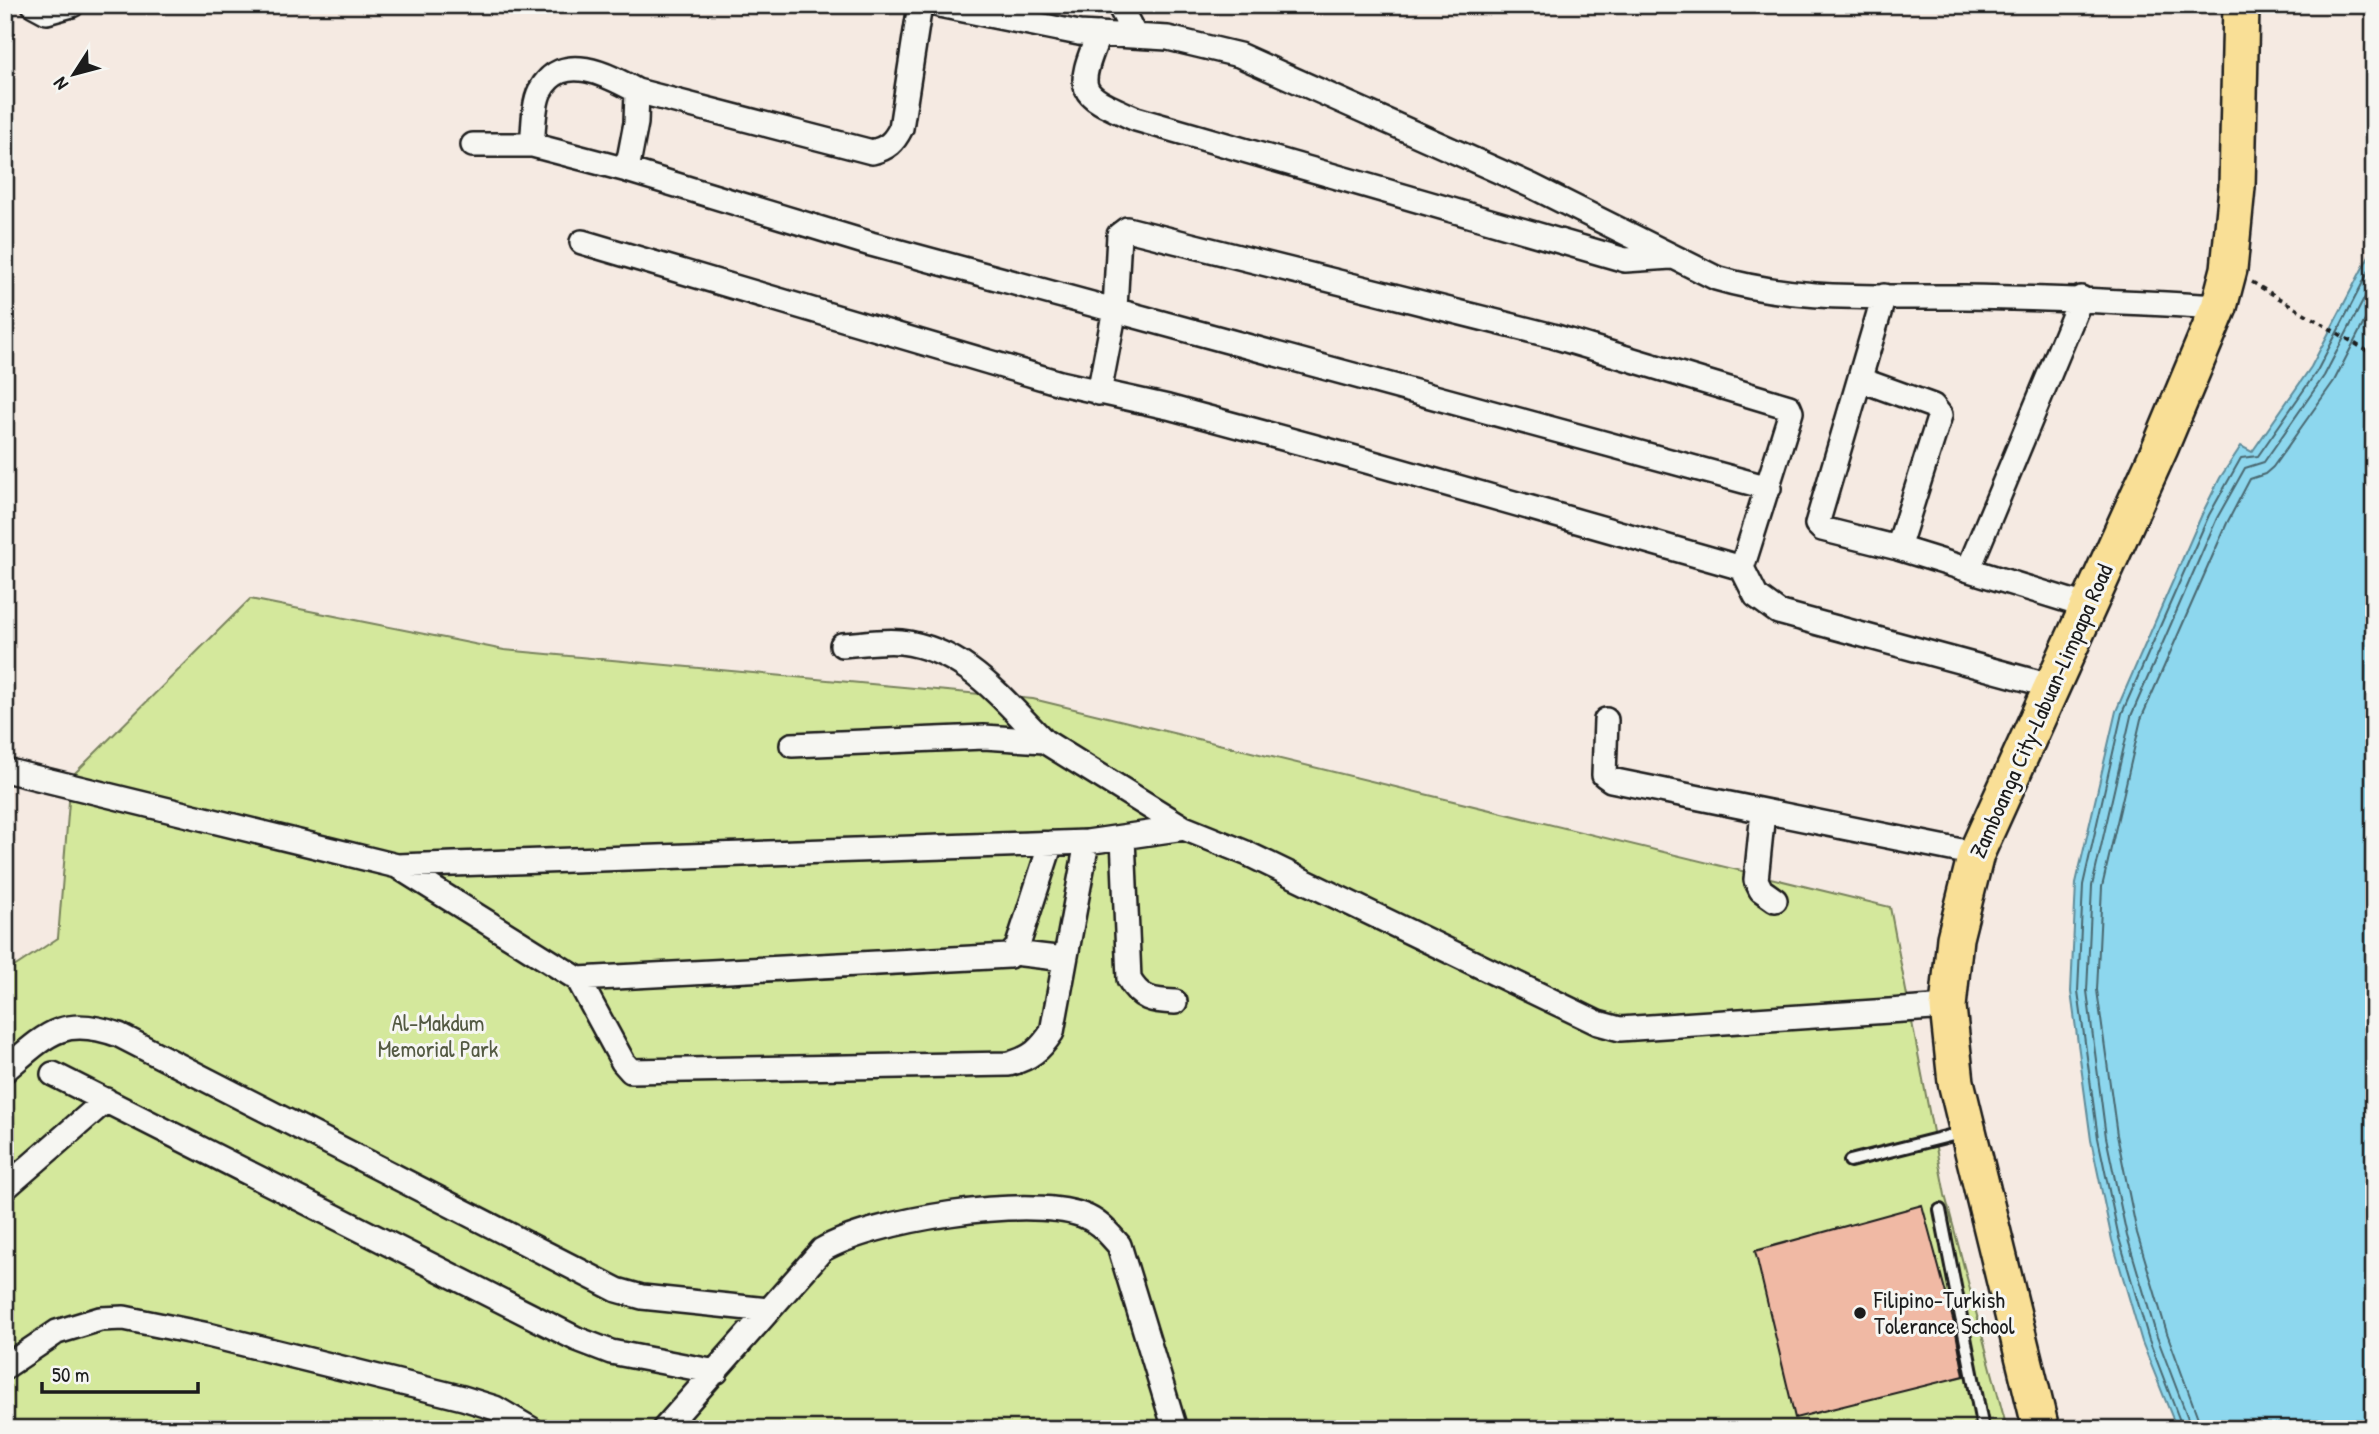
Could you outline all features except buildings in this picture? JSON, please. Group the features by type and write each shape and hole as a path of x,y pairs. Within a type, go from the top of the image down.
{"main road":[{"name":"Zamboanga City-Labuan-Limpapa Road","path":"2041,1429 1956,1082 1948,1007 1955,938 1976,854 2086,606 2160,448 2219,307 2229,269 2237,187 2241,5"}],"street":[{"path":"34,5 47,12 72,5"},
{"path":"532,145 539,93 560,72 590,68 637,90 873,152 885,149 894,141 901,128 920,5"},
{"path":"939,5 1099,34 1134,34 1212,47 1239,55 1532,186 1716,278 1749,288 1792,294 2081,298 2219,307"},
{"path":"1119,5 1134,34"},
{"path":"1099,34 1083,78 1086,91 1095,101 1136,119 1625,260 1671,257"},
{"path":"627,170 636,123 637,90"},
{"path":"474,145 532,145 627,170 871,244 1769,488"},
{"path":"1100,393 1115,309 1119,235 1127,229 1553,337 1785,404 1791,412 1742,568 1756,596 1778,612 2051,686"},
{"path":"582,242 1100,393 1168,407 1338,453 1742,568"},
{"path":"1884,296 1861,380 1816,520 1822,529 1969,568 2086,606"},
{"path":"1969,568 2081,298"},
{"path":"1861,380 1933,406 1940,415 1898,548"},
{"path":"842,645 901,642 948,655 975,671 1044,741 1184,828 1246,853 1598,1023 1620,1029 1948,1007"},
{"path":"1606,720 1603,767 1604,775 1611,780 1976,854"},
{"path":"792,745 985,737 1044,741"},
{"path":"5,770 397,866 1087,842 1184,828"},
{"path":"1763,812 1756,880 1761,890 1775,900"},
{"path":"1124,838 1129,979 1135,990 1149,1001 1175,1002"},
{"path":"397,866 578,979 623,1062 631,1071 1009,1064 1028,1059 1041,1049 1052,1032 1087,842"},
{"path":"1014,953 1051,843"},
{"path":"578,979 1009,956 1014,953 1065,960"},
{"path":"5,1070 57,1031 73,1025 93,1026 118,1035 617,1290 642,1297 768,1310"},
{"path":"53,1074 577,1339 611,1352 716,1372"},
{"path":"5,1188 106,1100"},
{"path":"664,1429 822,1250 838,1240 965,1211 1001,1207 1049,1209 1082,1215 1101,1225 1119,1245 1175,1429"},
{"path":"7,1364 67,1328 100,1319 124,1318 208,1335 463,1398 495,1408 531,1429"}],"lane":[{"path":"1850,1161 1967,1131"},
{"path":"1940,1210 1983,1429"}],"path":[{"path":"2229,269 2374,355"}],"green space":[{"name":"Al-Makdum Memorial Park","path":"250,599 504,650 1033,699 1890,907 1945,1195 2007,1429 5,1429 5,973 58,938 71,777"}],"water":[{"path":"2374,246 2374,1429 2177,1429 2142,1342 2112,1240 2091,1140 2071,992 2076,883 2116,711 2203,512 2220,478 2241,446 2252,452 2311,367"}],"place":[{"name":"Filipino-Turkish Tolerance School","path":"1860,1313"}]}
